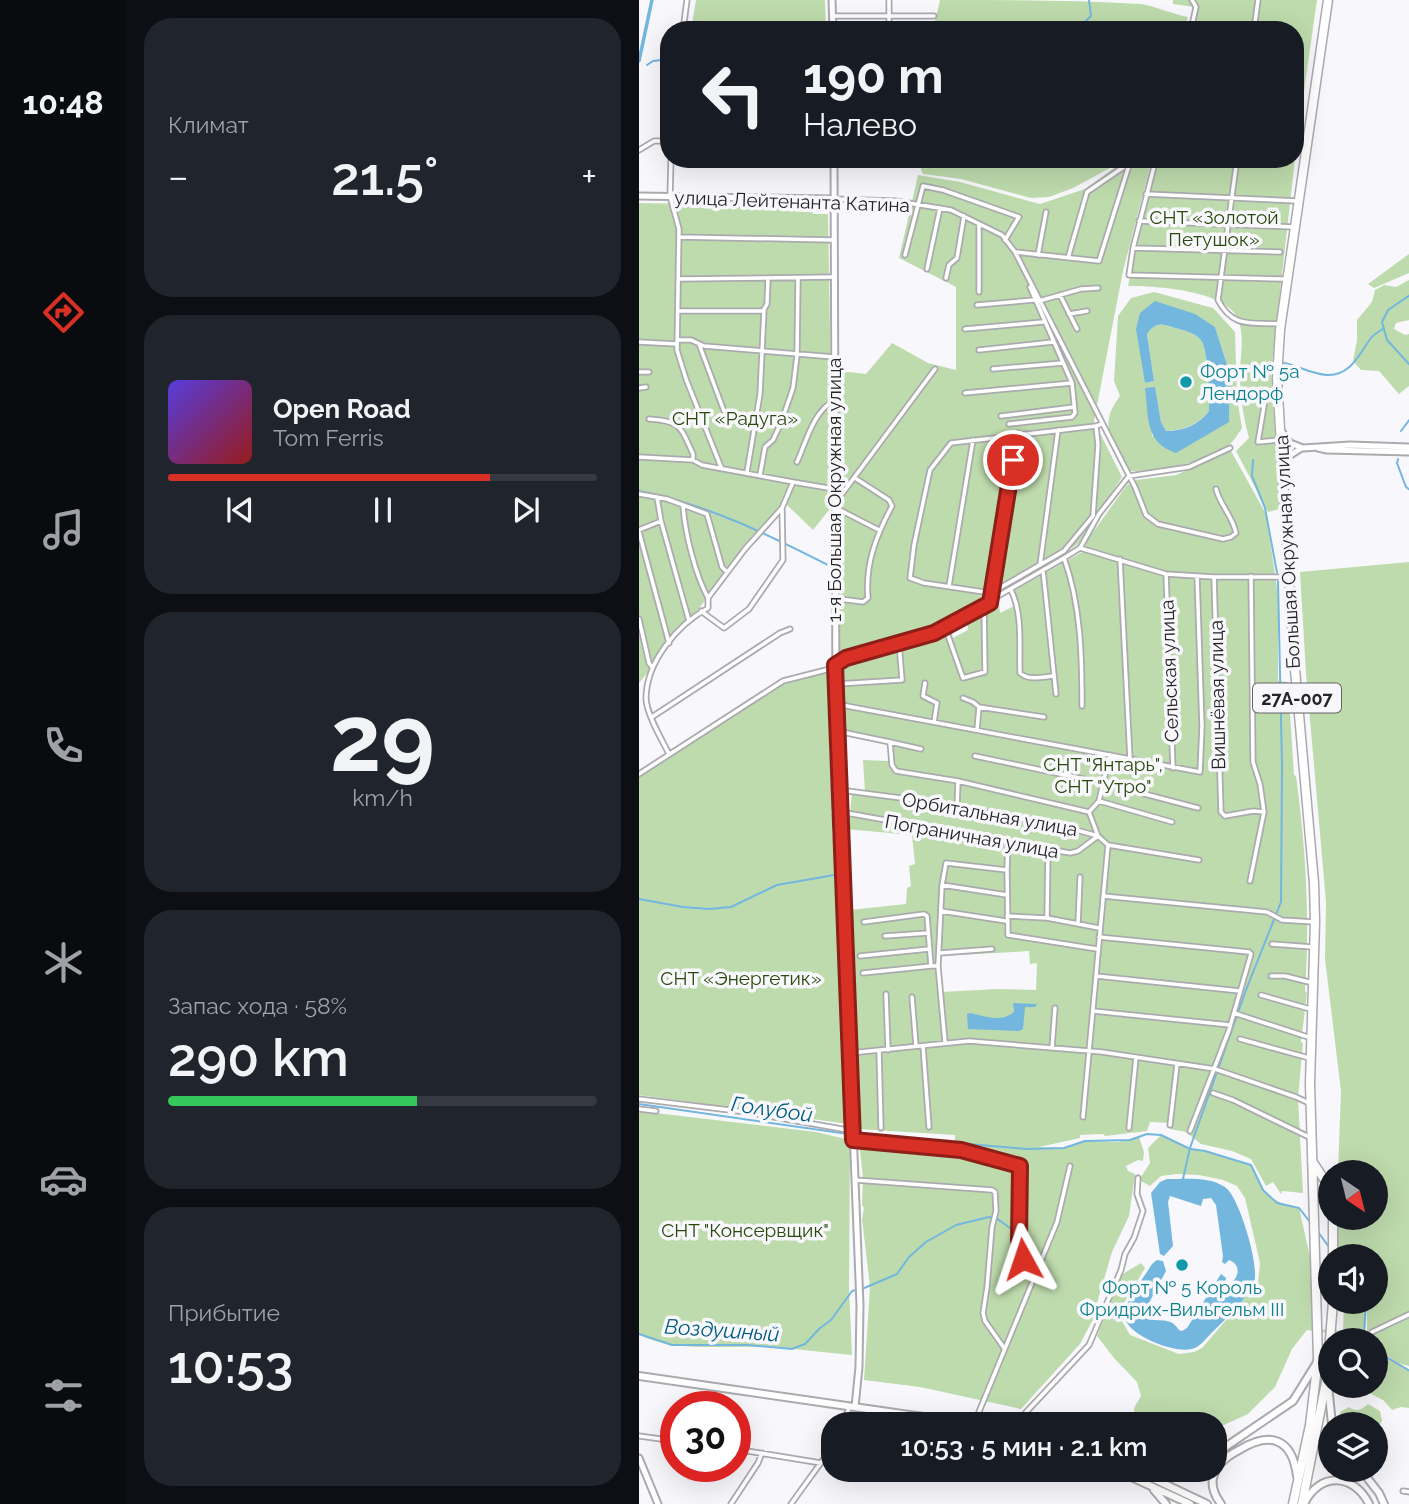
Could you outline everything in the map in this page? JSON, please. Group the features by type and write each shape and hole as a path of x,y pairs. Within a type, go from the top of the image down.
{"highway":[{"name":"Большая Окружная улица","path":"1304,161 1328,0"},
{"name":"Большая Окружная улица","path":"1298,1484 1312,1413 1318,1359 1311,1104 1315,922 1314,883 1301,754 1277,378 1281,324 1303,168"},
{"path":"1312,1161 1318,1170"},
{"path":"1303,1504 1323,1398"},
{"name":"27А-007","path":"1293,1504 1298,1484"}],"main road":[{"path":"1227,1446 1293,1401 1307,1382 1318,1359"},
{"path":"639,1376 888,1412"},
{"path":"1221,1504 1212,1486 1218,1466 1237,1450 1261,1440 1271,1439 1287,1447 1295,1462 1298,1484"},
{"path":"1303,1504 1321,1486 1342,1480 1359,1488 1369,1504"},
{"path":"1142,1482 1162,1497 1166,1504"},
{"path":"1142,1482 1190,1504"},
{"path":"1161,1482 1207,1504"},
{"path":"1371,1482 1384,1504"}],"street":[{"path":"684,21 687,0"},
{"path":"832,0 833,21"},
{"path":"889,0 889,18"},
{"path":"1192,0 1196,7 1193,21"},
{"path":"1255,21 1258,0"},
{"path":"833,16 934,16"},
{"path":"639,150 654,141 660,141"},
{"path":"671,168 670,196 679,236 678,342 686,379 721,467"},
{"name":"1-я Большая Окружная улица","path":"834,168 835,665 860,1317 852,1407"},
{"path":"1068,258 1087,192 1120,168"},
{"path":"1015,252 1099,261 1128,168"},
{"path":"1153,168 1128,275 1284,279"},
{"path":"1236,168 1218,300 1232,318 1244,324 1281,324"},
{"path":"905,255 923,186 943,190 1019,217 1005,240"},
{"path":"1145,194 1298,201"},
{"name":"улица Лейтенанта Катина","path":"639,196 896,201 951,210 1002,235 1015,252 1037,301 1151,520 1180,530 1200,532 1223,539 1231,537 1236,533 1234,523 1216,489"},
{"path":"927,269 940,208"},
{"path":"1038,255 1046,212"},
{"path":"946,278 949,265 957,258 964,216"},
{"path":"1139,221 1294,227"},
{"path":"979,224 979,292"},
{"path":"679,236 833,240"},
{"path":"1133,248 1280,252"},
{"path":"680,279 833,277"},
{"path":"760,475 765,447 773,440 793,388 797,355 798,278"},
{"path":"747,472 760,394 768,279"},
{"path":"977,305 1037,301 1081,289 1098,288"},
{"path":"1060,295 1077,329"},
{"path":"1009,424 1074,415 1072,383 1037,301"},
{"path":"678,311 759,313 764,310"},
{"path":"1069,314 1087,311"},
{"path":"965,330 1044,322"},
{"path":"639,342 691,340 699,344 763,353 834,357"},
{"path":"979,351 1053,342"},
{"path":"699,344 724,411"},
{"path":"993,369 1063,363"},
{"path":"880,530 834,506 935,369"},
{"path":"639,372 649,372"},
{"path":"965,393 1072,383"},
{"path":"639,388 646,387"},
{"path":"1266,394 1258,442 1281,440"},
{"path":"797,462 818,415 826,405 834,401"},
{"path":"1001,416 1074,407"},
{"path":"649,419 669,420 677,424 693,454 693,460"},
{"path":"1102,424 951,443 930,470 909,575 912,580 991,593 1080,548 1099,514 1129,476 1189,467 1230,448"},
{"path":"639,774 783,681 826,670 846,658 934,633 1011,590 1064,551 1093,516 1098,445 1096,426"},
{"path":"1280,429 1289,443 1303,448 1350,445 1409,450"},
{"path":"1056,694 1041,568 1058,430"},
{"path":"990,603 1018,433"},
{"path":"949,586 973,440"},
{"path":"1283,473 1289,456 1303,448"},
{"path":"639,457 693,460 702,465 834,489"},
{"path":"840,599 863,602 868,598 867,573 870,555 892,503 855,478"},
{"path":"708,598 782,508 793,482"},
{"path":"639,494 657,497 707,514 722,567 727,572"},
{"path":"657,497 661,521 689,621"},
{"path":"669,754 646,700 652,667 689,621 708,608 708,598 700,580 683,506"},
{"path":"701,611 724,628 754,602 783,560 782,508"},
{"path":"661,521 639,531 669,643"},
{"path":"1080,548 1166,574 1289,577"},
{"path":"1064,558 1078,613 1082,706"},
{"path":"1120,559 1130,759"},
{"name":"Сельская улица","path":"1166,574 1173,768"},
{"path":"836,704 1198,773 1202,770 1203,727 1197,576"},
{"path":"1250,881 1264,812 1253,750 1251,576"},
{"name":"Вишнёвая улица","path":"1214,577 1221,812 1225,816 1253,811 1264,812"},
{"path":"1011,590 1018,612 1020,673 1024,677 1034,678 1054,676"},
{"path":"945,627 963,678 985,672 984,606"},
{"path":"639,619 652,667"},
{"path":"652,717 780,633 791,629"},
{"path":"836,684 902,680 899,643"},
{"path":"925,683 923,696 937,703 934,722"},
{"path":"963,698 979,707 1044,717"},
{"path":"977,730 979,707"},
{"path":"837,731 921,749"},
{"path":"890,742 892,765 896,771 958,781 1089,812"},
{"path":"1089,812 1099,801 1110,755"},
{"path":"975,756 1103,783 1198,808"},
{"path":"957,807 958,781"},
{"name":"Орбитальная улица","path":"840,790 957,807 1079,829 1097,835"},
{"path":"1099,801 1172,822"},
{"name":"Пограничная улица","path":"841,812 1071,853 1078,851 1097,835"},
{"path":"1089,812 1097,835 1108,845 1199,860"},
{"path":"1008,842 1006,918 1009,936 1097,949"},
{"path":"1082,1117 1108,845"},
{"path":"1047,918 1048,849"},
{"path":"945,1042 938,966 944,865 949,862 1007,870"},
{"path":"1078,923 1080,877"},
{"path":"942,885 1007,895"},
{"path":"1103,895 1267,912 1282,920 1315,922"},
{"path":"941,911 1006,918 1047,918 1099,928"},
{"path":"864,922 924,914 928,919 931,966"},
{"path":"885,936 928,933"},
{"path":"1099,937 1249,952 1251,958 1230,1026 1190,1131"},
{"path":"1272,944 1314,947"},
{"path":"861,956 929,949"},
{"path":"940,953 992,949"},
{"path":"863,973 938,966"},
{"path":"1096,976 1241,991"},
{"path":"1271,976 1285,976 1313,983"},
{"path":"886,994 888,1050"},
{"path":"1261,995 1312,1010"},
{"path":"912,997 916,1046"},
{"path":"1052,1048 1055,1008"},
{"path":"1093,1011 1230,1026"},
{"path":"1234,1013 1311,1038"},
{"path":"1240,1039 1311,1059"},
{"path":"850,1053 945,1042 988,1042 1089,1051 1215,1069 1311,1104"},
{"path":"923,1046 928,1127"},
{"path":"879,1051 881,1128"},
{"path":"1128,1128 1136,1057"},
{"path":"1170,1125 1177,1064"},
{"path":"1212,1093 1233,1100 1312,1138"},
{"path":"639,1099 746,1112 853,1136 961,1150 1020,1166 1019,1240 1026,1275 1033,1280"},
{"path":"639,1109 656,1111"},
{"path":"978,1412 1057,1222 1070,1166"},
{"path":"1026,1412 1089,1345 1134,1238 1142,1211 1137,1194 1138,1178"},
{"path":"855,1180 995,1192 983,1313 985,1321 1004,1348"},
{"path":"1380,1328 1409,1314"},
{"path":"850,1412 852,1407"},
{"path":"639,1436 660,1439"},
{"path":"751,1451 821,1463 791,1504"},
{"path":"731,1504 762,1453"},
{"path":"639,1458 658,1504"},
{"path":"1403,1491 1409,1492"}],"green space":[{"path":"696,0 825,0 826,21 692,21"},
{"path":"940,0 1141,4 1188,17 1187,21 935,21"},
{"name":"СНТ «Золотой Петушок»","path":"1173,0 1317,0 1304,91 1304,21 1190,21 1194,7 1173,4"},
{"path":"1110,168 1073,188 1049,197 1031,198 961,179 923,174 921,170"},
{"path":"1114,168 1150,168 1123,271 1094,421 1122,477 1077,545 933,628 840,653 839,371 866,374 892,343 928,363 956,370 956,287 899,258 918,175 960,182 1040,204 1085,189"},
{"name":"СНТ «Золотой Петушок»","path":"1155,168 1294,168 1271,372 1280,509 1268,512 1236,451 1249,438 1241,398 1242,340 1238,319 1231,309 1205,296 1172,289 1128,286"},
{"name":"СНТ «Радуга»","path":"639,203 811,206 813,214 828,214 833,505 813,530 784,502 639,683"},
{"path":"1409,254 1409,273 1374,288 1368,284"},
{"path":"1409,280 1409,320 1396,323 1394,329 1405,335 1409,334 1409,386 1399,394 1379,371 1361,370 1353,361 1357,320 1372,302 1375,290 1384,285 1396,287"},
{"path":"1154,292 1213,308 1235,332 1237,398 1242,428 1233,440 1211,456 1182,465 1127,471 1108,425 1109,416 1120,396 1114,381 1118,316 1131,298","holes":["1140,313 1215,327 1230,374 1229,422 1152,436 1155,388 1161,422 1166,431 1190,426 1209,411 1207,362 1203,344 1198,337 1166,325 1153,327 1147,334 1154,381 1145,383"]},
{"name":"СНТ \"Янтарь\", СНТ \"Утро\"","path":"1231,451 1266,514 1278,595 1278,681 1288,682 1294,775 1305,857 1307,993 1298,1098 1303,1193 1282,1191 1281,1194 1273,1182 1266,1186 1251,1159 1232,1151 1201,1144 1186,1132 1170,1129 1170,1123 1150,1122 1147,1131 1105,1136 1080,1135 1080,1138 1039,1147 1064,1148 1085,1141 1118,1142 1139,1137 1144,1152 1143,1161 1138,1160 1126,1166 1128,1171 1135,1174 1129,1216 1112,1252 1096,1306 1099,1308 1080,1344 1021,1409 920,1387 864,1380 870,1287 862,1219 863,1178 859,1141 955,1147 955,1135 858,1129 849,956 850,910 906,904 907,888 911,886 909,866 915,864 912,835 845,829 845,816 850,817 852,792 865,792 863,760 889,761 891,741 842,733 838,707 839,662 950,627 953,638 968,630 967,617 999,604 1000,613 1014,606 1011,593 1084,551 1088,539 1127,485 1136,480 1176,475","holes":["1029,951 1030,964 1037,963 1036,990 942,992 941,956"]},
{"path":"1409,562 1409,1366 1388,1356 1388,1328 1367,1328 1367,1314 1388,1314 1388,1244 1338,1244 1338,1230 1388,1230 1388,1160 1338,1160 1341,1091 1325,959 1326,902 1300,572"},
{"name":"СНТ «Энергетик»","path":"824,672 832,674 829,744 831,811 841,915 838,916 842,919 848,1124 639,1095 639,774 784,680"},
{"name":"СНТ \"Консервщик\"","path":"639,1111 816,1132 850,1140 849,1288 852,1355 778,1348 685,1346 654,1341 639,1335"},
{"path":"1161,1135 1189,1149 1251,1165 1268,1195 1299,1208 1311,1261 1315,1329 1318,1332 1307,1330 1292,1349 1275,1387 1248,1414 1227,1424 1227,1412 1134,1412 1141,1396 1137,1382 1097,1336 1121,1275 1141,1263 1145,1268 1120,1310 1122,1321 1130,1335 1179,1354 1202,1348 1258,1283 1260,1263 1245,1198 1237,1186 1199,1175 1177,1174 1161,1176 1150,1186 1139,1180 1150,1163 1148,1148"},
{"path":"1344,1314 1365,1314 1364,1328 1343,1328"},
{"path":"1388,1358 1409,1371 1409,1408 1392,1410 1379,1398 1388,1398"},
{"path":"1368,1404 1380,1412 1340,1412 1349,1407 1359,1410"}],"water":[{"path":"1155,301 1195,314 1215,327 1230,374 1229,422 1176,453 1158,442 1153,435 1145,388 1155,387 1161,422 1166,431 1190,426 1209,411 1207,362 1203,344 1198,337 1166,325 1153,327 1147,334 1154,381 1145,383 1136,329 1140,313"},
{"path":"1013,1003 1037,1004 1035,1007 1025,1007 1023,1029 968,1029 967,1014 1004,1017 1014,1012"},
{"path":"1167,1179 1204,1180 1225,1187 1231,1193 1242,1217 1254,1262 1254,1282 1245,1297 1202,1343 1183,1350 1150,1341 1131,1328 1125,1320 1124,1312 1128,1301 1152,1264 1157,1260 1163,1261 1166,1271 1142,1316 1171,1322 1182,1331 1187,1328 1221,1274 1226,1278 1225,1284 1229,1285 1238,1272 1233,1262 1222,1262 1216,1205 1211,1198 1203,1199 1201,1206 1170,1196 1168,1202 1173,1246 1164,1256 1160,1254 1151,1193 1160,1182"}],"waterway":[{"path":"639,61 652,0"},
{"path":"1086,21 1091,16 1089,0"},
{"path":"647,65 660,60"},
{"path":"1410,295 1388,310 1382,322 1387,340 1410,365"},
{"path":"1284,363 1327,375 1342,372 1358,357 1372,337 1384,328"},
{"path":"1401,431 1410,419"},
{"path":"1398,459 1406,487 1410,490"},
{"path":"1253,460 1252,476 1265,508 1277,573"},
{"path":"639,491 714,513 832,567"},
{"path":"1183,1179 1190,1148 1246,990 1281,902 1282,765 1278,581"},
{"path":"639,899 683,907 731,907 777,885 840,874"},
{"name":"Голубой","path":"639,1104 841,1133 1027,1149 1064,1148 1085,1141 1130,1140 1147,1134 1161,1135 1188,1148"},
{"name":"Голубой","path":"1191,1149 1251,1165 1263,1190 1277,1203 1299,1208 1310,1222"},
{"name":"Воздушный","path":"862,1289 897,1274 909,1257 926,1242 956,1225 989,1217 996,1218 1017,1233"},
{"name":"Голубой","path":"1318,1232 1327,1244"},
{"name":"Воздушный","path":"1021,1237 1029,1269 1055,1284"},
{"name":"Воздушный","path":"639,1334 672,1345 747,1345 792,1349 805,1344 831,1320 852,1291 856,1290"},
{"name":"Голубой","path":"1364,1328 1365,1314"},
{"name":"Голубой","path":"1388,1358 1410,1371"}],"place":[{"name":"Форт № 5а Лендорф","path":"1186,382"},
{"name":"Форт № 5 Король Фридрих-Вильгельм III","path":"1182,1265"}],"route":[{"path":"1013,460 990,603 934,633 846,658 835,665 853,1140 961,1150 1020,1166 1019,1240 1023,1259"}]}
